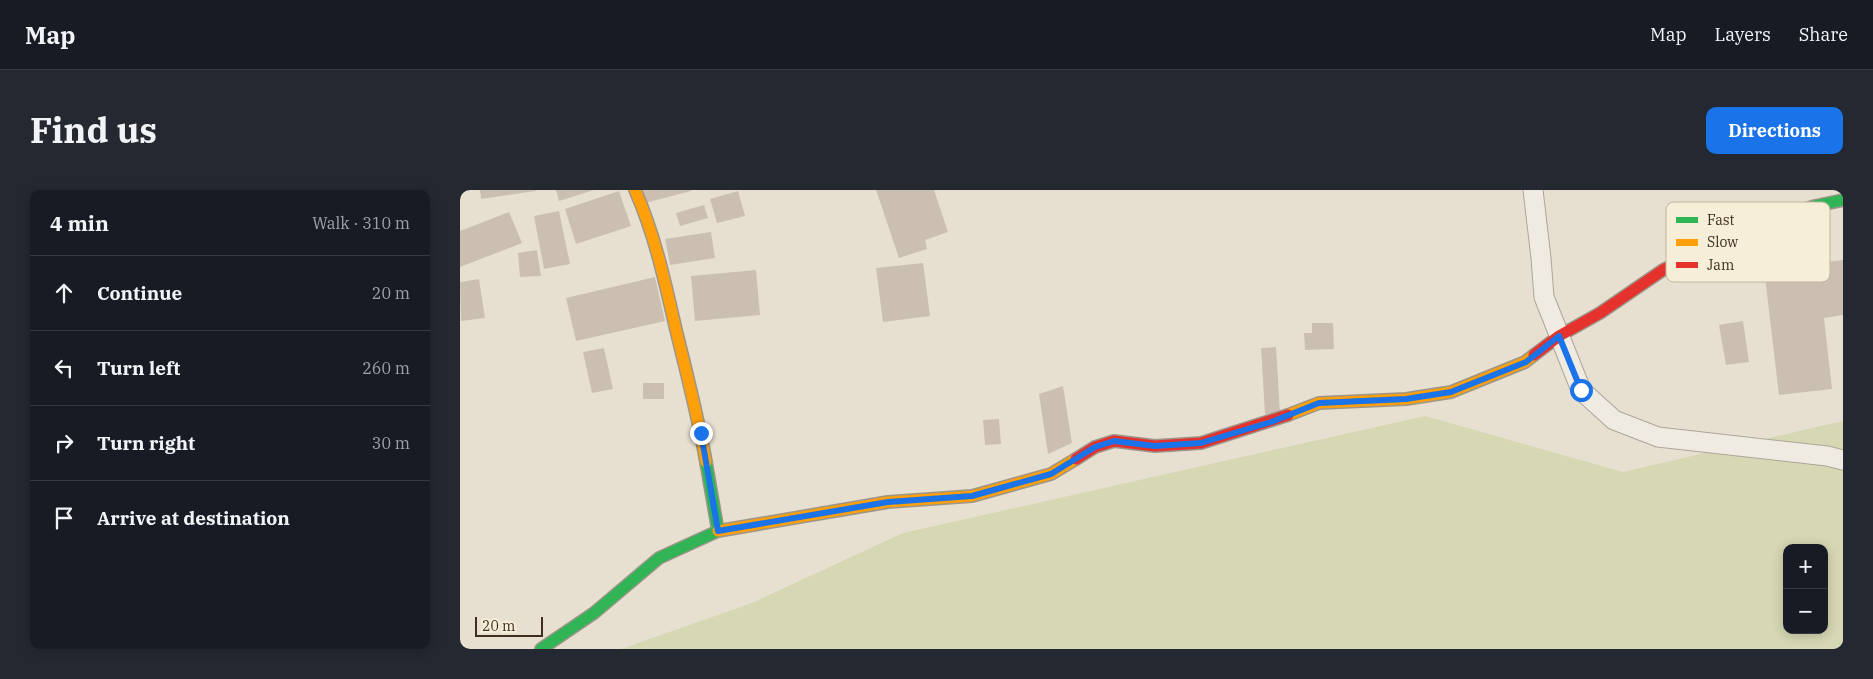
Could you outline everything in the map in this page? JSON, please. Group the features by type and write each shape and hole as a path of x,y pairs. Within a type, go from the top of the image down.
{"street":[{"path":"635,190 648,218 665,282 701,433 718,531"},
{"path":"1533,190 1544,297 1581,390 1614,420 1658,437 1827,456 1843,460"},
{"path":"1830,203 1843,200"},
{"path":"540,649 594,613 659,558 718,531 888,502 972,496 1051,474 1095,447 1114,441 1155,446 1201,443 1271,422 1319,403 1406,399 1451,392 1526,362 1559,336 1600,313 1666,268"}],"green space":[{"path":"1425,416 1623,472 1843,421 1843,649 621,649 752,603 903,533"}],"building":[{"path":"480,190 536,190 536,191 481,199"},
{"path":"556,190 594,190 559,201"},
{"path":"642,190 691,190 691,191 645,203"},
{"path":"876,190 934,190 948,232 925,240 927,249 899,258"},
{"path":"619,191 631,226 576,244 565,209"},
{"path":"738,191 745,216 717,223 710,199"},
{"path":"704,205 708,218 680,226 676,213"},
{"path":"559,211 570,264 544,269 534,216"},
{"path":"509,212 522,243 460,267 460,231"},
{"path":"711,232 715,258 670,265 665,239"},
{"path":"537,250 541,276 520,277 518,253"},
{"path":"1843,260 1843,315 1824,318 1832,389 1779,395 1766,282 1830,282 1830,261"},
{"path":"923,263 930,316 883,322 876,268"},
{"path":"756,270 760,315 695,321 691,276"},
{"path":"655,277 665,321 576,341 566,298"},
{"path":"479,279 485,318 461,321 460,282"},
{"path":"1743,321 1749,362 1726,365 1719,325"},
{"path":"1312,323 1333,323 1334,349 1305,350 1304,333 1312,333"},
{"path":"1276,347 1280,413 1265,414 1261,348"},
{"path":"604,348 613,389 592,393 583,352"},
{"path":"643,383 664,383 664,399 643,399"},
{"path":"1063,386 1072,443 1048,454 1039,394"},
{"path":"999,419 1001,444 985,445 983,420"}],"traffic: fast":[{"path":"1830,203 1843,200"},
{"path":"541,649 594,613 659,558 718,531 706,462"}],"traffic: slow":[{"path":"635,190 659,259 706,462"},
{"path":"1288,415 1319,403 1406,399 1451,392 1525,362 1534,355"},
{"path":"718,531 888,502 972,496 1051,474 1076,459"}],"traffic: jam":[{"path":"1534,355 1559,336 1600,313 1666,268"},
{"path":"1076,459 1095,447 1114,441 1155,446 1201,443 1288,415"}],"route":[{"path":"701,433 718,531 888,502 972,496 1051,474 1095,447 1114,441 1155,446 1201,443 1271,422 1319,403 1406,399 1451,392 1526,362 1559,336 1581,390"}]}
